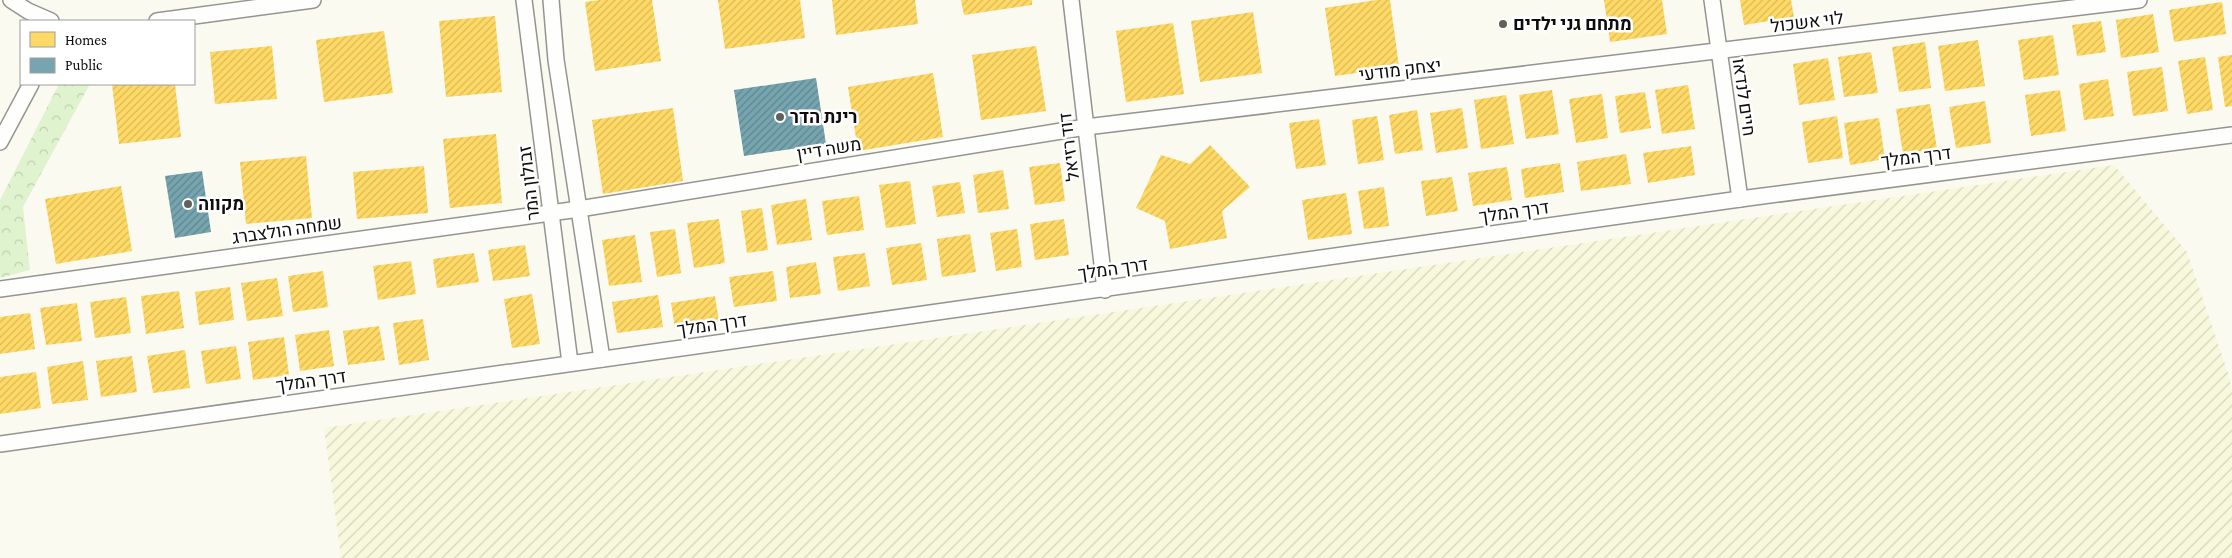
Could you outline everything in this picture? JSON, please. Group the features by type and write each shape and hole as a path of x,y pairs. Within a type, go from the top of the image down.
{"street":[{"path":"10,0 28,11 49,20"},
{"path":"164,20 313,0"},
{"name":"זבולון המר","path":"524,0 570,363"},
{"path":"551,0 552,29 602,359"},
{"name":"דוד רזיאל","path":"1071,0 1105,290"},
{"name":"חיים לנדאו","path":"1712,0 1740,199"},
{"name":"לוי אשכול","path":"1718,51 2139,0"},
{"name":"יצחק מודעי","path":"1086,126 1718,51"},
{"path":"0,142 30,85"},
{"name":"משה דיין","path":"579,209 1086,126"},
{"name":"דרך המלך","path":"0,444 570,363 1105,290 1740,199 2232,135"},
{"name":"שמחה הולצברג","path":"0,289 579,209"}],"green space":[{"path":"58,85 89,85 23,207 30,270 0,278 0,200"},
{"path":"2114,165 2187,252 2229,376 2232,394 2232,558 341,558 324,428"}],"building: Homes":[{"path":"600,0 652,0 661,61 595,71 585,2"},
{"path":"718,0 800,0 805,38 725,49"},
{"path":"832,0 915,0 918,24 836,35"},
{"path":"961,0 1032,0 1032,5 964,15"},
{"path":"1376,0 1390,0 1399,67 1335,76 1325,8"},
{"path":"1604,0 1662,0 1667,34 1610,42"},
{"path":"1740,0 1791,0 1794,17 1744,25"},
{"path":"2222,2 2226,34 2174,42 2169,10"},
{"path":"1253,12 1262,73 1200,82 1191,21"},
{"path":"2153,14 2159,52 2121,58 2116,20"},
{"path":"495,16 502,92 446,97 439,21"},
{"path":"2101,21 2106,52 2077,56 2072,25"},
{"path":"1173,23 1184,94 1126,102 1116,31"},
{"path":"384,31 393,93 324,102 316,40"},
{"path":"2053,35 2059,75 2024,80 2018,40"},
{"path":"1978,40 1985,86 1945,91 1938,46"},
{"path":"1925,42 1931,88 1899,92 1892,47"},
{"path":"272,46 277,99 215,104 210,52"},
{"path":"1036,46 1046,111 981,120 972,55"},
{"path":"1871,52 1878,93 1844,97 1838,57"},
{"path":"2232,55 2232,106 2225,107 2218,57"},
{"path":"2205,57 2213,110 2187,114 2178,61"},
{"path":"1828,58 1835,100 1799,105 1793,64"},
{"path":"2162,67 2168,111 2133,116 2127,72"},
{"path":"933,73 943,137 858,151 848,87"},
{"path":"2108,79 2114,116 2084,120 2079,84"},
{"path":"112,85 175,85 181,137 119,144"},
{"path":"1688,85 1695,129 1662,134 1655,90"},
{"path":"1552,90 1559,134 1526,139 1519,95"},
{"path":"2060,90 2066,131 2031,136 2025,95"},
{"path":"1645,92 1651,128 1620,133 1615,96"},
{"path":"1602,94 1608,138 1576,143 1569,99"},
{"path":"1506,95 1514,144 1481,149 1474,100"},
{"path":"1985,101 1991,143 1956,148 1949,107"},
{"path":"1930,104 1937,149 1903,154 1896,109"},
{"path":"673,108 683,181 603,194 592,120"},
{"path":"1462,108 1468,148 1436,153 1430,113"},
{"path":"1417,110 1423,150 1395,154 1389,115"},
{"path":"1377,116 1384,160 1358,164 1352,120"},
{"path":"1837,116 1843,158 1808,163 1802,122"},
{"path":"1879,118 1885,159 1850,165 1844,123"},
{"path":"1319,119 1326,165 1296,169 1289,123"},
{"path":"496,134 502,203 450,208 443,139"},
{"path":"1210,145 1250,187 1222,211 1227,238 1170,249 1165,221 1136,208 1161,155 1190,164"},
{"path":"1691,146 1695,175 1648,183 1643,153"},
{"path":"1626,154 1631,184 1581,191 1577,162"},
{"path":"306,156 312,218 246,224 240,162"},
{"path":"1060,163 1065,201 1035,205 1029,167"},
{"path":"1560,163 1564,192 1525,198 1521,169"},
{"path":"424,166 428,213 357,219 353,172"},
{"path":"1507,167 1512,200 1473,206 1468,173"},
{"path":"1003,170 1009,209 978,213 973,175"},
{"path":"1452,177 1458,211 1426,216 1421,181"},
{"path":"910,181 916,224 886,228 879,185"},
{"path":"960,182 965,213 937,217 932,186"},
{"path":"121,186 132,251 56,264 45,199"},
{"path":"1384,187 1389,226 1364,229 1358,191"},
{"path":"1346,193 1352,234 1308,240 1302,200"},
{"path":"859,196 864,230 827,235 822,201"},
{"path":"806,199 812,240 777,245 771,205"},
{"path":"762,208 768,250 747,253 741,211"},
{"path":"719,219 725,263 694,268 687,223"},
{"path":"1064,219 1069,255 1035,260 1030,224"},
{"path":"675,229 681,273 657,277 650,232"},
{"path":"1017,229 1022,267 996,271 990,233"},
{"path":"970,234 976,272 942,277 937,239"},
{"path":"635,235 642,282 609,286 602,240"},
{"path":"921,243 927,280 892,285 886,248"},
{"path":"525,245 530,276 493,281 488,250"},
{"path":"474,253 479,282 437,288 433,259"},
{"path":"865,253 870,286 838,291 833,257"},
{"path":"411,261 416,294 378,300 373,266"},
{"path":"816,262 821,294 790,298 786,267"},
{"path":"323,271 328,307 293,312 288,276"},
{"path":"773,271 777,301 734,307 729,277"},
{"path":"277,278 283,316 247,321 241,283"},
{"path":"230,287 234,320 199,325 195,292"},
{"path":"179,291 184,328 146,334 141,296"},
{"path":"532,294 540,344 512,348 504,299"},
{"path":"658,295 663,327 617,333 612,302"},
{"path":"715,296 719,321 675,328 671,303"},
{"path":"126,297 131,333 95,338 90,302"},
{"path":"77,303 82,341 46,345 40,308"},
{"path":"30,313 35,349 0,354 0,317"},
{"path":"423,319 429,360 399,365 393,323"},
{"path":"379,326 385,360 348,365 343,331"},
{"path":"329,330 334,366 300,371 295,335"},
{"path":"284,337 289,375 253,380 248,342"},
{"path":"236,346 241,379 206,384 201,351"},
{"path":"185,350 190,388 153,393 147,356"},
{"path":"132,356 137,392 101,397 96,361"},
{"path":"83,361 88,400 52,404 47,367"},
{"path":"36,372 41,408 0,414 0,377"}],"building: Public":[{"name":"רינת הדר","path":"816,78 826,144 744,156 734,90"},
{"name":"מקווה","path":"202,171 211,232 175,238 165,176"}],"place":[{"name":"מתחם גני ילדים","path":"1503,24"},
{"name":"רינת הדר","path":"780,117"},
{"name":"מקווה","path":"188,204"}]}
